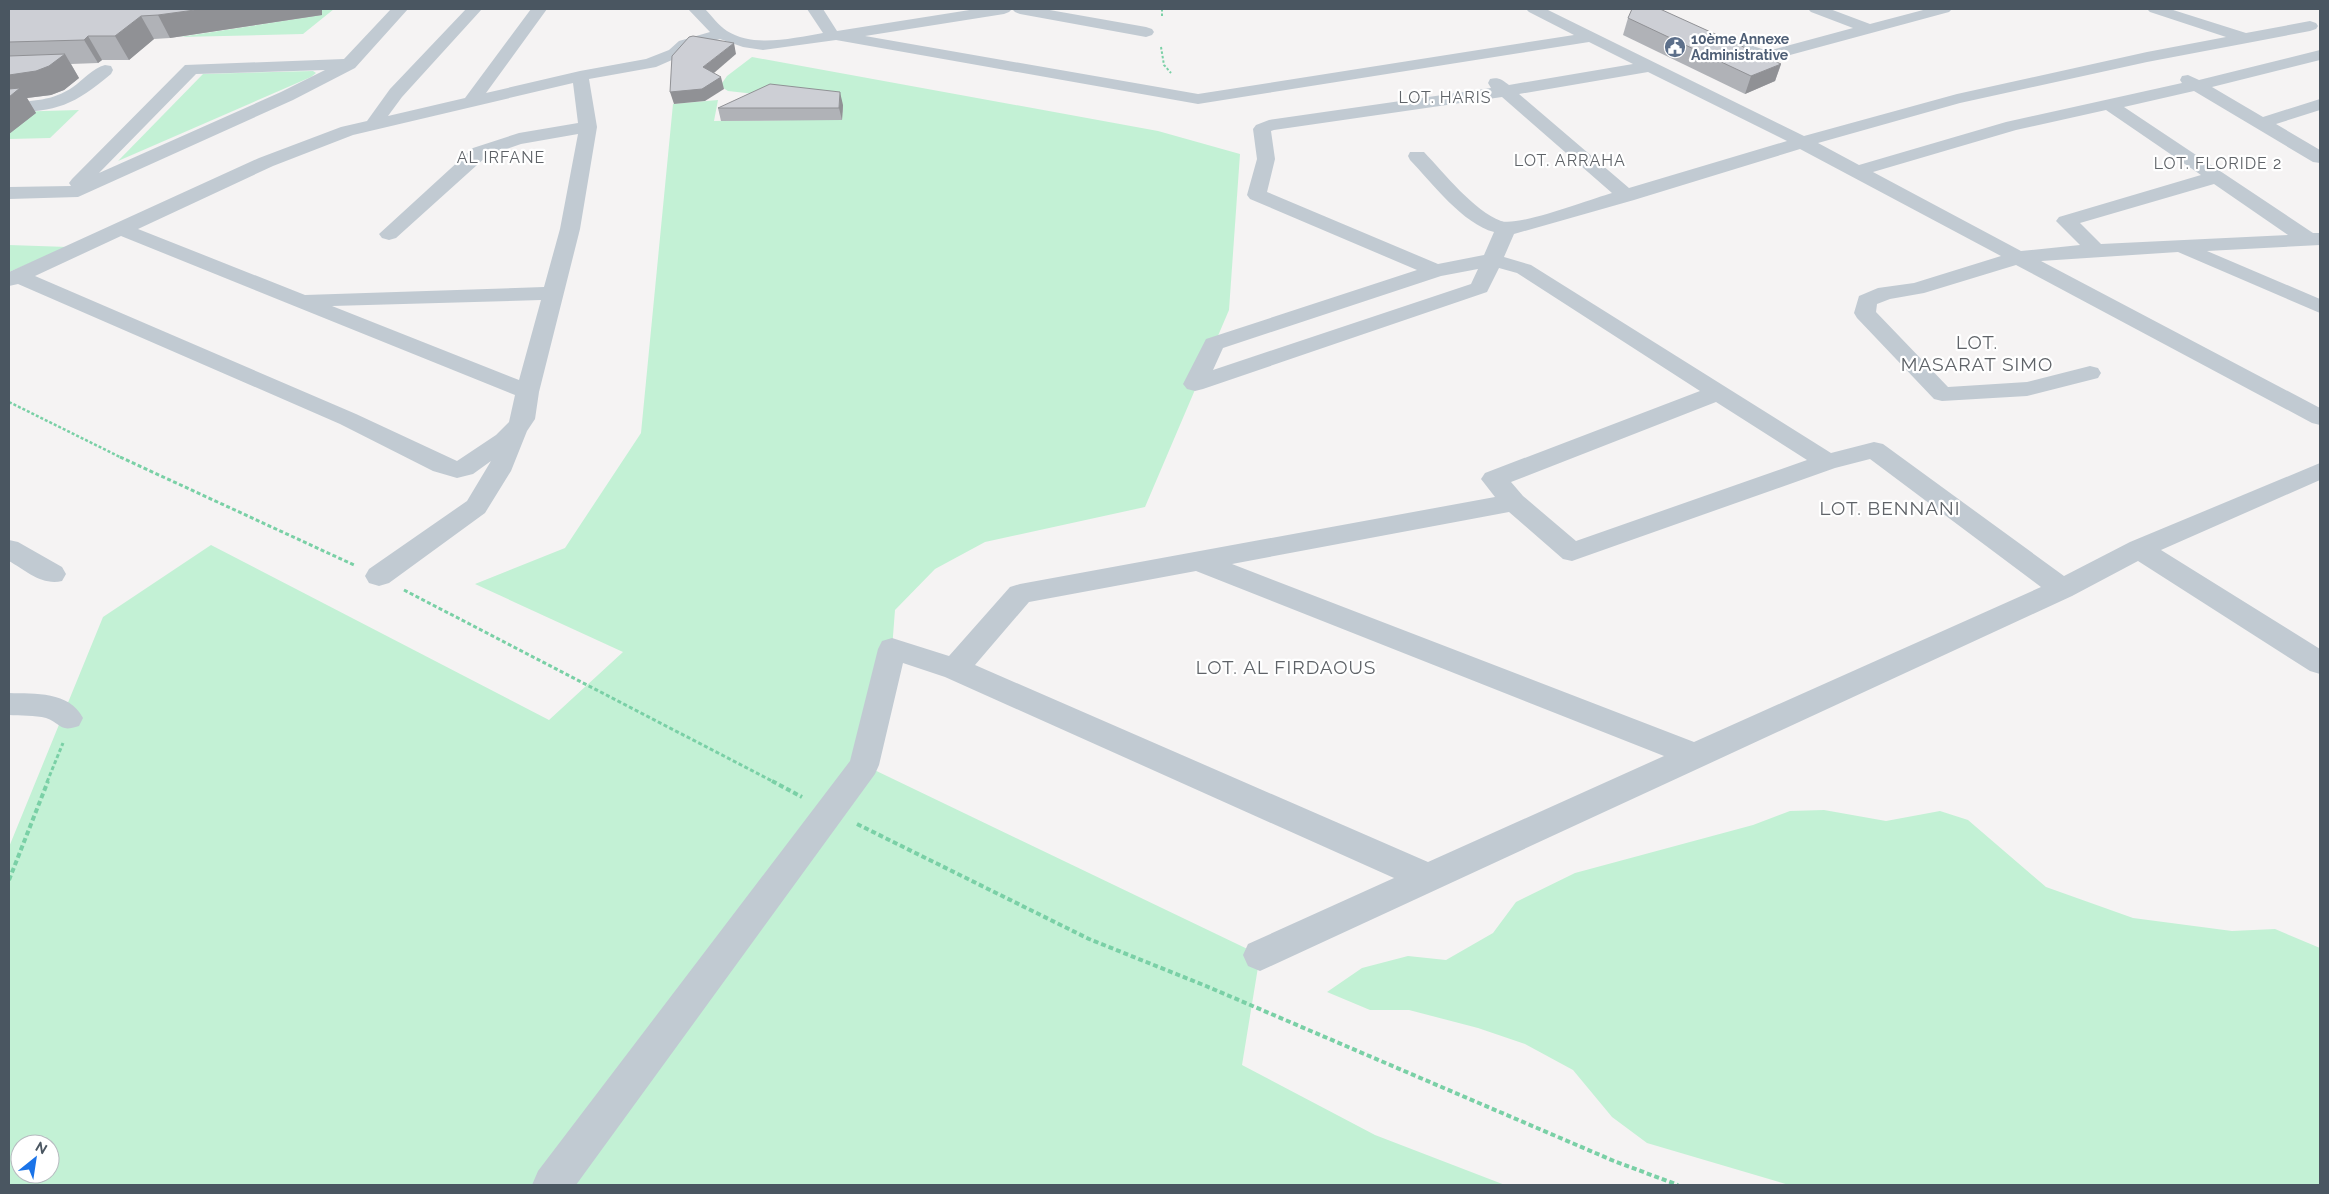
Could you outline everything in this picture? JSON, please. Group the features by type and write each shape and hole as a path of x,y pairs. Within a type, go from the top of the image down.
{"street":[{"path":"9,193 71,192 287,96 349,64 391,16 400,9"},
{"path":"373,125 396,93 474,9"},
{"path":"470,102 539,9"},
{"path":"696,9 721,34 749,44 762,45 1004,9"},
{"path":"816,9 832,35 1198,99 1592,37"},
{"path":"1020,9 1146,32"},
{"path":"1534,9 1803,142 2320,418"},
{"path":"1816,9 1868,29"},
{"path":"1708,33 1752,52 1776,54 1944,9"},
{"path":"2155,9 2243,38 2313,57"},
{"path":"1417,156 1479,216 1495,225 1506,228 1520,227 1803,142 1957,99 2147,57 2310,26"},
{"path":"14,278 266,162 311,144 373,125 580,76 650,63 675,53 685,44 721,34"},
{"path":"1467,57 1627,196"},
{"path":"2147,57 2198,85 2320,158"},
{"path":"1858,171 2012,126 2198,85 2313,57"},
{"path":"71,192 191,69 349,64"},
{"path":"1436,271 1257,195 1266,159 1262,129 1269,125 1505,91 1652,66"},
{"path":"9,107 38,106 66,100 105,70 76,71"},
{"path":"379,576 476,507 488,492 523,419 527,392 570,229 588,127 580,76"},
{"path":"1957,99 2012,126"},
{"path":"2262,123 2320,104"},
{"path":"2110,105 2216,177 2314,239"},
{"path":"389,234 480,152 496,144 588,127"},
{"path":"9,178 85,177"},
{"path":"2096,250 2066,221 2216,177"},
{"path":"1506,228 1492,260 1480,288 1196,384 1214,344 1436,271 1492,260 1524,269 1827,462"},
{"path":"121,229 527,392"},
{"path":"2090,373 2027,389 1942,394 1866,313 1867,301 1886,293 1917,289 2019,257 2096,250 2314,239"},
{"path":"2180,246 2320,307"},
{"path":"14,278 348,419 442,465 457,470 486,455 518,427"},
{"path":"300,300 554,293"},
{"path":"1717,393 1494,479 1514,502 1572,552 1827,462 1874,450 2062,589"},
{"path":"1260,955 1695,754 2062,589 2139,549 2320,471"},
{"path":"955,669 1020,594 1514,502"},
{"path":"9,549 52,574"},
{"path":"2139,549 2320,663"},
{"path":"1200,562 1695,754"},
{"path":"552,1185 864,765 892,649 955,669 1427,877"},
{"path":"9,704 54,707 68,718"}],"path":[{"path":"1162,9 1162,20"},
{"path":"1161,40 1164,65 1198,99"},
{"path":"9,880 61,750 68,718"}],"green space":[{"path":"322,9 334,9 303,34 180,37 321,15"},
{"path":"752,57 1158,131 1240,154 1229,310 1145,507 985,542 935,569 895,610 892,649 864,765 1260,955 1242,1065 1375,1135 1505,1185 9,1185 9,847 103,617 211,545 549,720 623,652 475,584 565,548 641,433 673,104 718,100 714,121 793,120 773,96 728,91 720,86 727,76"},
{"path":"313,71 316,73 311,77 118,161 203,74"},
{"path":"79,110 50,138 9,139 9,112"},
{"path":"9,245 68,247 9,272"},
{"path":"1824,810 1886,821 1940,811 1968,820 2046,887 2133,918 2232,931 2275,929 2320,948 2320,1185 1789,1185 1647,1143 1612,1117 1573,1070 1525,1044 1478,1028 1409,1010 1370,1010 1327,992 1362,968 1408,956 1446,960 1493,933 1516,902 1575,873 1753,825 1790,811"}],"building":[{"path":"9,9 202,9 141,16 115,36 88,36 84,40 9,42"},
{"path":"1632,9 1660,9 1781,64 1751,76 1628,18"},
{"path":"693,36 734,43 703,67 721,77 702,89 670,92 672,56 689,37"},
{"path":"65,54 49,66 36,71 9,75 9,56"},
{"path":"770,84 840,92 839,108 718,108"},
{"path":"20,88 9,97 9,89"}],"place":[{"name":"10ème Annexe Administrative","path":"1675,47"}],"district":[{"name":"LOT. HARIS","path":"1445,97"},
{"name":"AL IRFANE","path":"501,157"},
{"name":"LOT. ARRAHA","path":"1570,160"},
{"name":"LOT. FLORIDE 2","path":"2218,163"},
{"name":"LOT. MASARAT SIMO","path":"1977,353"},
{"name":"LOT. BENNANI","path":"1890,508"},
{"name":"LOT. AL FIRDAOUS","path":"1286,667"}]}
